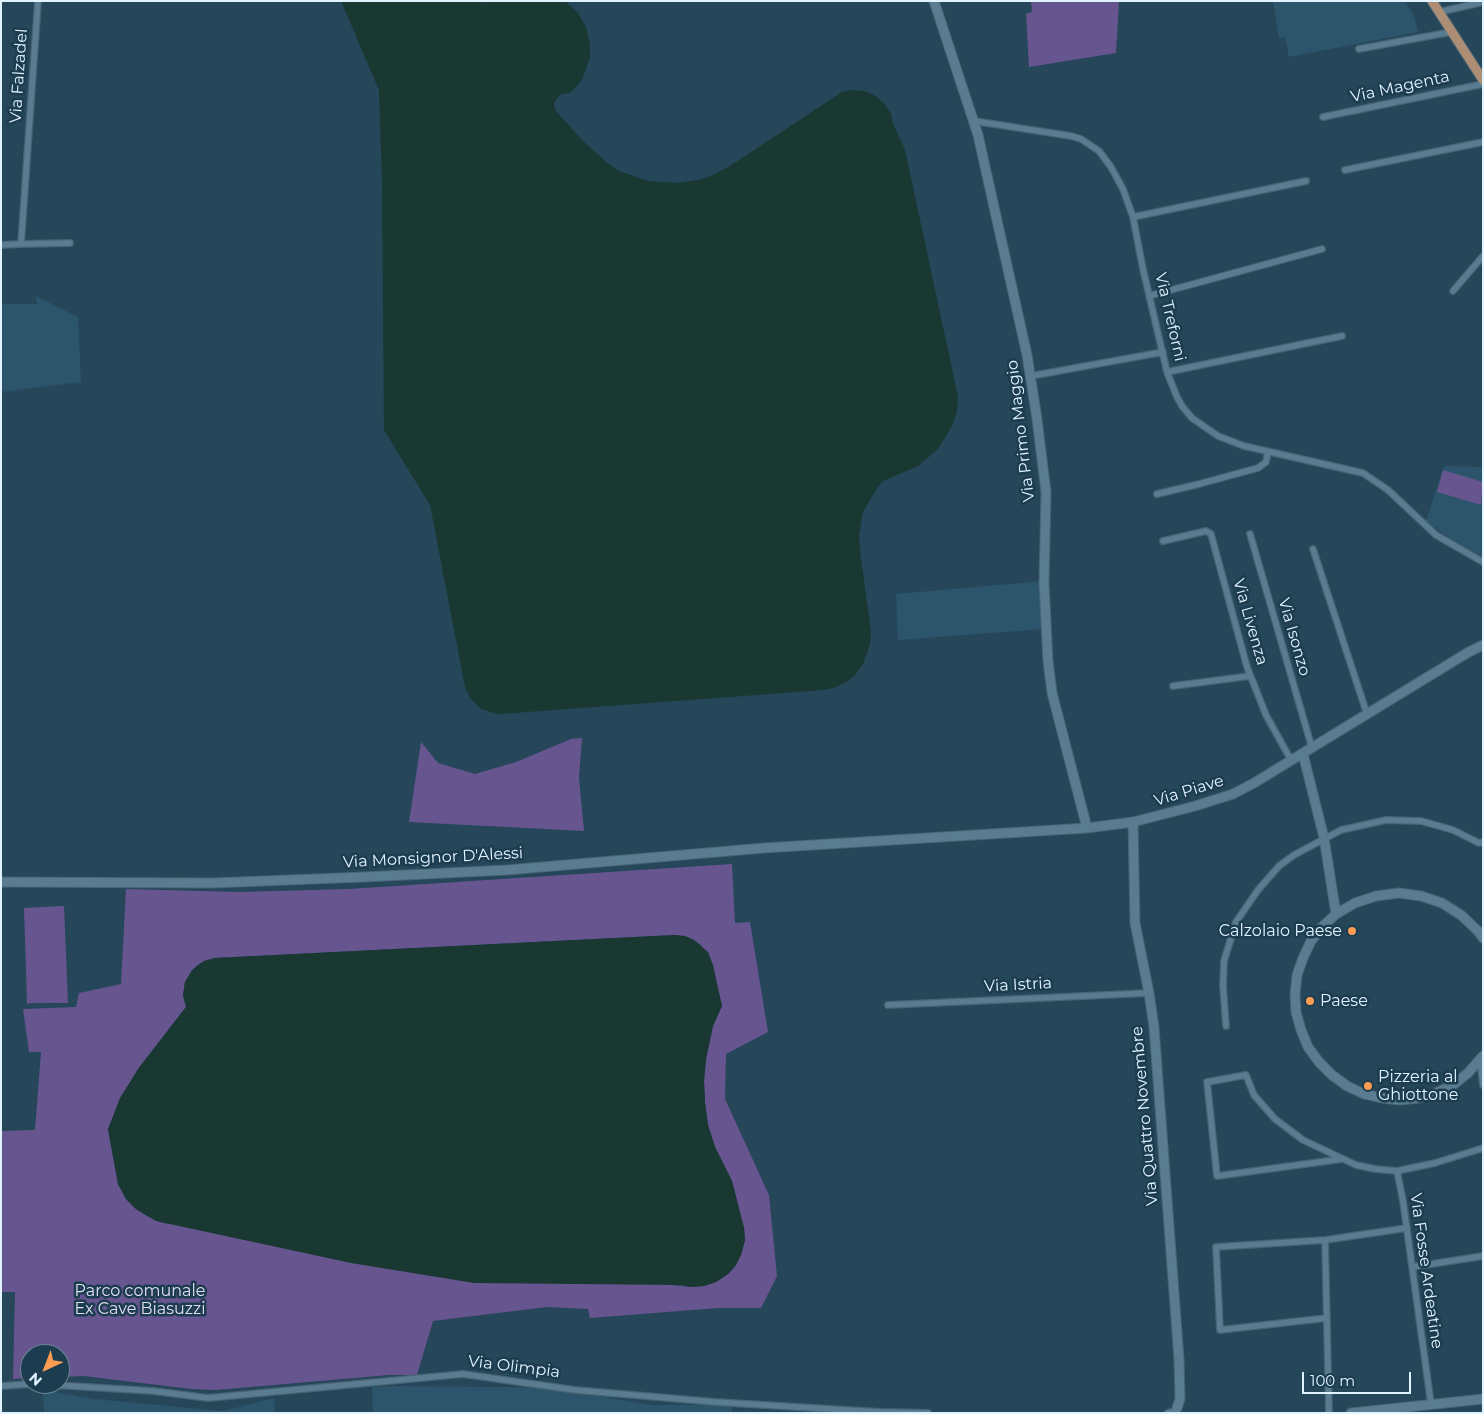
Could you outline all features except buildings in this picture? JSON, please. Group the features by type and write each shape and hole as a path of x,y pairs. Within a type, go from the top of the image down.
{"main road":[{"path":"934,1 974,121"},
{"path":"1432,1 1483,80"},
{"name":"Via Primo Maggio","path":"974,121 1027,354 1046,492 1044,584 1048,661 1052,693 1087,828"},
{"name":"Via Piave","path":"865,842 1087,828 1133,822 1233,794 1483,645"},
{"path":"1303,754 1324,838 1336,914"},
{"name":"Via Quattro Novembre","path":"1133,822 1135,923 1154,1027 1179,1359 1180,1399 1176,1412"},
{"name":"Via Monsignor D'Alessi","path":"1,882 213,882 364,877 507,870 764,848 865,842"},
{"path":"1481,1058 1468,1073 1453,1084 1428,1095 1400,1100 1364,1094 1347,1086 1332,1075 1308,1047 1296,1012 1295,994 1297,975 1303,958 1311,941 1322,927 1336,914 1355,903 1376,896 1398,893 1421,896 1442,903 1461,915 1483,938"},
{"path":"1351,1413 1483,1399"}],"street":[{"name":"Via Falzadel","path":"21,244 38,1"},
{"path":"1439,12 1483,2"},
{"path":"1359,49 1451,32"},
{"name":"Via Magenta","path":"1323,117 1483,84"},
{"name":"Via Treforni","path":"974,121 1071,136 1088,143 1099,151 1111,167 1123,189 1133,217 1142,269 1167,372 1182,406 1192,418 1204,428 1231,442 1363,473 1388,490 1436,535 1483,562"},
{"path":"1345,170 1483,142"},
{"path":"1133,217 1306,181"},
{"path":"1,245 70,243"},
{"path":"1149,296 1322,249"},
{"path":"1453,291 1483,256"},
{"path":"1167,372 1342,336"},
{"path":"1030,376 1163,352"},
{"path":"1158,494 1258,468 1266,462 1268,452"},
{"name":"Via Livenza","path":"1163,541 1206,531 1212,534 1250,676 1266,715 1291,760"},
{"name":"Via Isonzo","path":"1250,534 1312,748"},
{"path":"1313,549 1367,714"},
{"path":"1173,686 1250,676"},
{"path":"1226,1026 1222,986 1224,961 1236,922 1258,890 1279,866 1294,855 1341,830 1386,820 1421,821 1453,830 1479,843 1483,842"},
{"name":"Via Istria","path":"888,1005 1149,993"},
{"path":"1481,1058 1483,1086"},
{"path":"1342,1159 1217,1176 1208,1082 1246,1075 1254,1095 1275,1119 1303,1140 1356,1165 1397,1171 1435,1163 1483,1148"},
{"name":"Via Fosse Ardeatine","path":"1397,1171 1407,1228 1431,1404"},
{"path":"1327,1318 1220,1330 1216,1247 1325,1240 1407,1228"},
{"path":"1325,1240 1329,1413"},
{"path":"1412,1266 1483,1256"},
{"name":"Via Olimpia","path":"70,1386 208,1398 463,1374 575,1390 706,1401 928,1413"},
{"path":"1,1386 20,1385"},
{"path":"1168,1413 1176,1412"}],"shaded area":[{"path":"341,1 480,1 482,3 496,1 565,1 578,13 586,27 590,44 590,57 582,80 570,93 562,94 556,99 554,104 556,111 583,141 605,161 619,171 648,181 677,183 711,176 730,166 842,92 852,90 864,91 874,95 884,103 891,114 893,124 905,150 958,397 957,412 952,426 938,449 918,466 883,481 863,512 859,535 860,551 871,632 870,644 863,664 854,676 836,687 824,690 500,714 481,709 471,699 465,687 430,505 384,430 382,180 379,90"},
{"path":"1273,1 1405,1 1414,15 1418,32 1289,57 1285,37 1279,38"},
{"path":"36,296 78,317 81,382 1,392 1,304 37,304"},
{"path":"1444,466 1483,467 1483,557 1453,541 1426,521"},
{"path":"1043,581 1044,629 898,640 896,594"},
{"path":"685,936 694,940 708,952 713,965 722,1006 713,1026 706,1059 705,1103 708,1125 715,1147 732,1181 744,1228 745,1240 736,1265 728,1274 716,1282 692,1287 681,1285 474,1283 351,1263 156,1221 136,1209 126,1199 118,1184 108,1129 120,1098 138,1069 186,1007 183,995 185,982 192,970 204,961 216,958"},
{"path":"372,1387 514,1387 565,1390 651,1405 732,1405 732,1413 373,1413"},
{"path":"43,1394 66,1394 95,1399 223,1411 274,1398 275,1413 44,1413"}],"green space":[{"path":"1031,1 1119,1 1116,53 1029,67 1026,14 1032,12"},
{"path":"1443,470 1483,482 1481,505 1437,492"},
{"path":"582,738 579,778 584,831 409,822 421,742 438,763 475,774 516,762 571,739"},
{"name":"Parco comunale Ex Cave Biasuzzi","path":"732,864 735,923 750,922 768,1032 726,1054 725,1099 769,1195 777,1276 761,1308 718,1308 590,1318 588,1309 547,1307 433,1321 417,1375 389,1375 216,1390 191,1389 84,1376 70,1377 70,1344 20,1344 20,1379 13,1379 15,1292 1,1292 1,1131 35,1130 41,1052 29,1052 23,1009 76,1007 79,993 121,984 126,889 239,892 349,889","holes":["675,935 690,938 701,945 722,1005 713,1026 706,1059 704,1081 708,1125 715,1147 732,1181 744,1228 745,1240 741,1255 734,1268 716,1282 704,1286 689,1287 163,1223 136,1209 126,1199 118,1184 108,1129 138,1069 186,1007 183,995 185,982 196,966 204,961 214,958"]},
{"path":"64,906 68,1003 27,1004 24,908"}],"place":[{"name":"Calzolaio Paese","path":"1352,931"},
{"name":"Paese","path":"1310,1001"},
{"name":"Pizzeria al Ghiottone","path":"1368,1086"}]}
